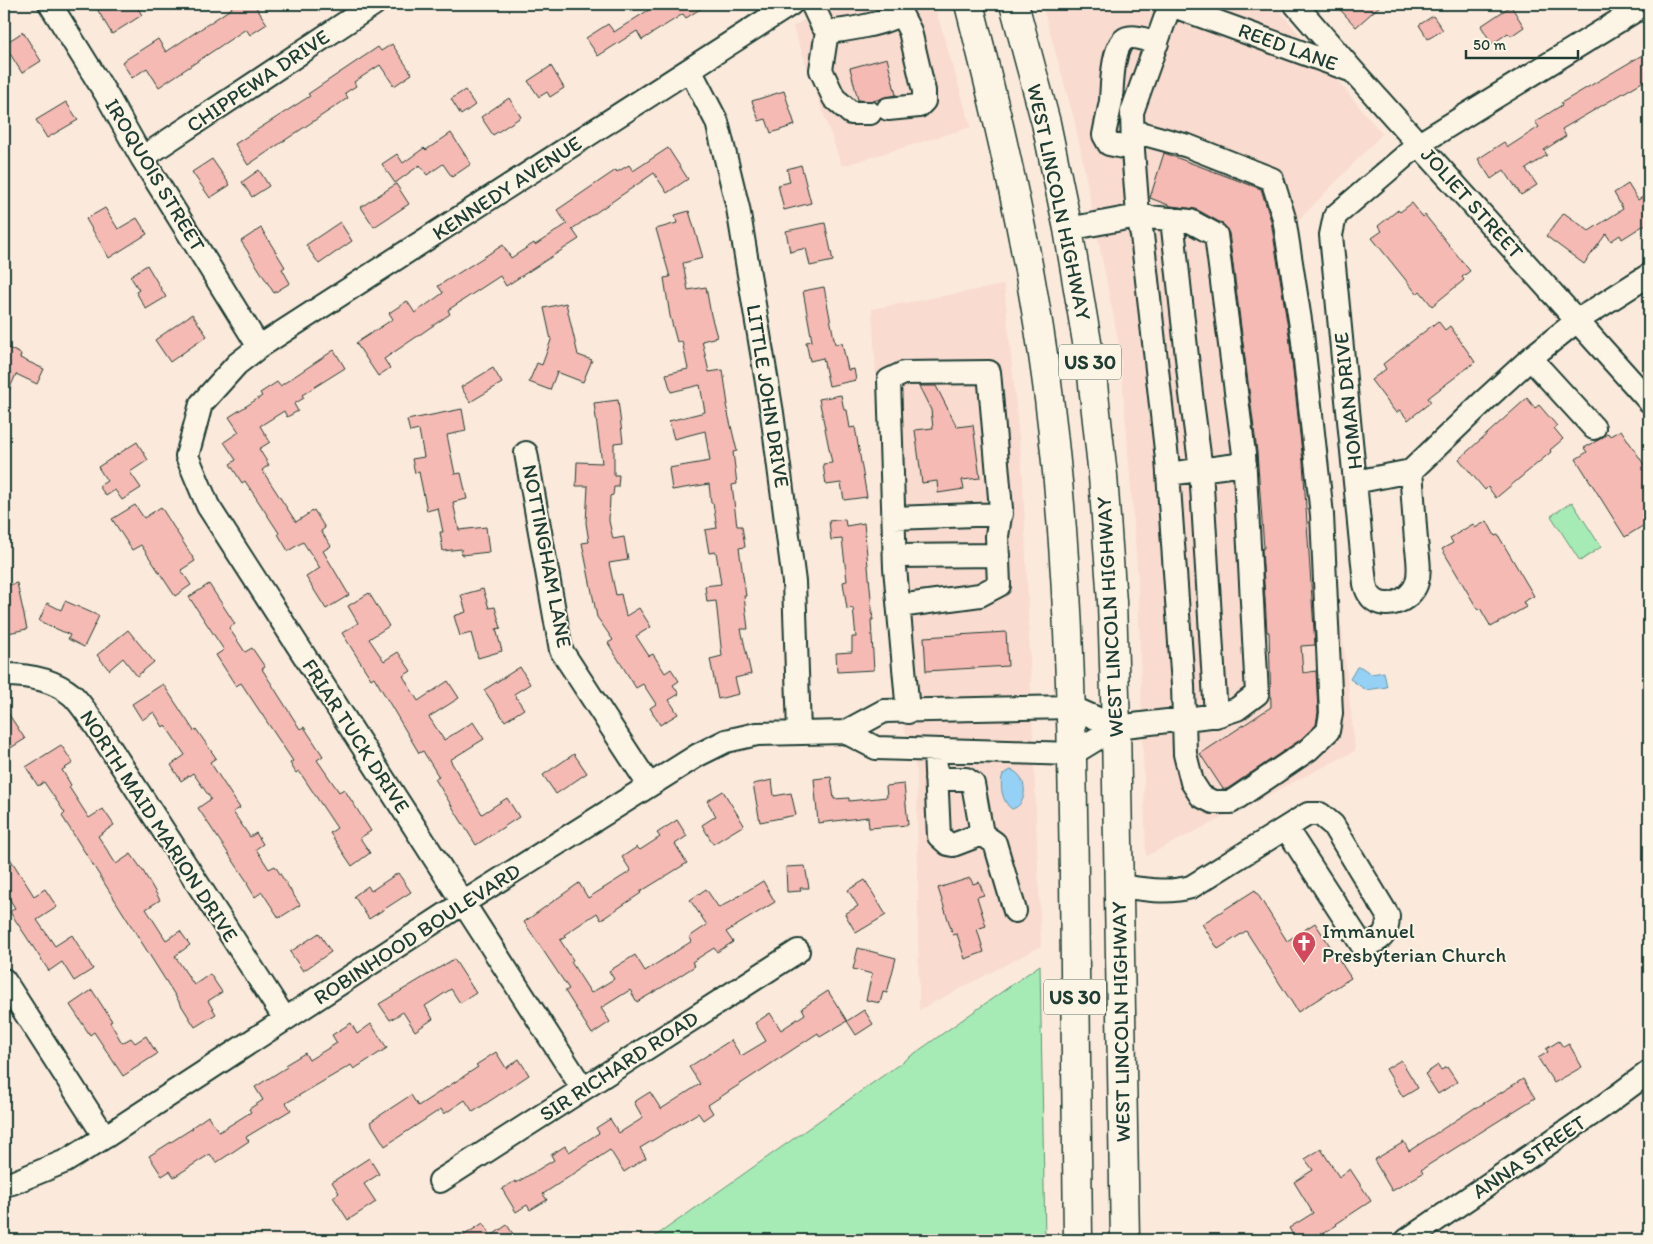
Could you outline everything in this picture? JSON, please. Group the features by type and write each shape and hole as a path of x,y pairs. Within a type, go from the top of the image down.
{"main road":[{"name":"WEST LINCOLN HIGHWAY","path":"969,4 1015,195 1035,297 1055,452 1066,586 1071,706 1078,1240"},
{"name":"WEST LINCOLN HIGHWAY","path":"1014,4 1046,123 1068,229 1091,366 1103,476 1112,602 1116,727 1125,1240"}],"street":[{"name":"IROQUOIS STREET","path":"50,4 106,94 142,158 259,347"},
{"name":"CHIPPEWA DRIVE","path":"142,158 374,4"},
{"name":"KENNEDY AVENUE","path":"225,375 259,347 790,4"},
{"path":"812,4 827,31 821,70 834,98 852,113 919,106 924,101 924,91 910,31 900,8"},
{"path":"1157,43 1129,38 1124,39 1118,50 1113,74 1111,102 1104,135 1109,144 1133,140 1188,146 1272,179 1284,218 1302,333 1322,515 1332,714 1328,731 1308,750 1231,802 1213,802 1201,796 1192,782 1185,754 1168,474 1142,235 1138,216 1133,140 1132,112 1157,43 1169,4"},
{"name":"REED LANE","path":"1169,4 1353,71"},
{"name":"JOLIET STREET","path":"1295,4 1649,401"},
{"name":"HOMAN DRIVE","path":"1411,471 1355,482 1331,235 1335,216 1419,144 1646,4"},
{"path":"827,31 834,32 885,20 895,16 900,8"},
{"name":"LITTLE JOHN DRIVE","path":"690,70 717,122 738,208 772,413 794,582 799,732"},
{"path":"1068,229 1138,216 1190,221 1216,236 1245,464 1257,694 1237,709 1216,716 1116,727 1072,754"},
{"path":"1172,219 1191,394 1202,470 1216,716"},
{"path":"1355,482 1368,594 1380,602 1390,604 1402,602 1417,583 1418,566 1411,471 1485,400 1578,320 1649,276"},
{"path":"1531,359 1594,428"},
{"path":"899,606 980,595 999,585 997,536 1001,509 989,372 904,373 889,380 895,556 899,606 908,712"},
{"name":"FRIAR TUCK DRIVE","path":"225,375 202,404 188,456 208,506 582,1089"},
{"name":"NOTTINGHAM LANE","path":"526,453 561,650 649,785"},
{"path":"1168,474 1245,464"},
{"path":"894,518 1000,514"},
{"path":"895,556 998,554"},
{"name":"NORTH MAID MARION DRIVE","path":"4,675 25,675 49,682 72,695 94,723 285,1019"},
{"name":"ROBINHOOD BOULEVARD","path":"845,732 884,711 908,712 1071,706 1116,727"},
{"name":"ROBINHOOD BOULEVARD","path":"4,1184 12,1183 66,1161 463,903 649,785 698,755 726,741 757,734 845,732 876,748 1072,754"},
{"path":"934,750 939,836 943,841 954,845 982,834"},
{"path":"936,779 966,779 972,784 982,834 995,843 1014,911"},
{"path":"1118,886 1166,891 1179,891 1191,887 1308,814 1320,814 1333,824 1388,916 1388,929 1380,939 1372,944 1362,945 1286,828"},
{"name":"SIR RICHARD ROAD","path":"440,1181 798,951"},
{"path":"4,980 105,1137"},
{"name":"ANNA STREET","path":"1407,1240 1594,1113 1649,1072"}],"shaded area":[{"path":"829,4 934,4 971,127 842,166 793,27"},
{"path":"1042,4 1274,4 1382,134 1298,221 1355,751 1146,856 1138,578 1120,349 1075,122"},
{"path":"1004,285 1023,480 1041,946 919,1010 917,771 895,697 872,309"}],"green space":[{"path":"1572,502 1601,547 1580,561 1551,516"},
{"path":"1040,965 1045,1240 650,1240"}],"water":[{"path":"1357,667 1361,667 1371,674 1384,672 1387,687 1366,690 1350,679"},
{"path":"1011,770 1021,778 1024,790 1021,802 1012,809 1004,798 1001,783 1003,774"}],"building":[{"path":"105,4 135,4 142,15 112,34 97,9"},
{"path":"230,4 254,4 267,24 250,35 246,29 159,87 147,68 132,78 122,62 158,39 166,52 232,8"},
{"path":"658,4 708,4 686,18 683,14 642,40 637,31 598,56 586,38 608,24 614,32"},
{"path":"1335,4 1382,4 1356,27"},
{"path":"1511,6 1524,27 1511,36 1508,33 1492,44 1481,26"},
{"path":"1433,16 1443,30 1428,39 1419,25"},
{"path":"23,32 41,61 22,73 4,44"},
{"path":"392,44 412,74 394,86 380,65 354,82 356,86 345,93 348,98 248,165 235,144 310,96 308,94 378,47 381,51"},
{"path":"1649,51 1649,78 1562,129 1566,136 1544,150 1547,155 1526,169 1537,185 1521,195 1504,170 1491,179 1478,159 1504,142 1508,147 1539,127 1535,122 1562,105 1561,103"},
{"path":"887,58 896,95 873,101 858,100 850,68"},
{"path":"551,66 564,88 550,97 547,92 539,97 528,81"},
{"path":"465,90 475,105 461,115 451,99"},
{"path":"784,91 795,125 771,133 766,119 759,121 752,101"},
{"path":"509,98 521,117 493,135 481,117"},
{"path":"66,102 78,120 47,138 36,120"},
{"path":"451,133 471,164 452,177 443,164 427,175 420,165 395,183 382,164 397,154 403,163 424,148 426,150"},
{"path":"668,148 688,179 667,193 654,173 572,229 579,239 506,286 500,276 448,310 450,314 384,359 390,368 378,376 356,343 393,319 389,313 407,301 415,313 443,293 438,286 503,245 511,258 534,243 535,245 567,224 557,210 616,170 617,172 629,165 633,171"},
{"path":"1164,153 1261,189 1271,221 1289,335 1303,462 1315,645 1301,646 1303,673 1316,671 1318,712 1316,725 1300,740 1227,789 1223,789 1200,754 1271,707 1269,632 1267,632 1262,549 1264,548 1257,452 1229,233 1223,224 1196,209 1171,206 1150,198"},
{"path":"212,159 230,185 210,198 192,172"},
{"path":"801,165 811,203 784,210 778,185 790,182 787,169"},
{"path":"259,170 269,186 252,197 242,182"},
{"path":"396,184 409,204 374,227 361,207"},
{"path":"1628,184 1638,200 1649,193 1649,222 1622,239 1620,235 1611,241 1606,234 1584,264 1546,236 1564,213 1589,231 1623,209 1614,193"},
{"path":"1412,203 1423,217 1425,215 1470,271 1462,277 1464,280 1432,306 1420,291 1417,294 1372,238 1382,231 1378,226 1398,210 1400,212"},
{"path":"105,208 118,229 137,218 147,234 109,258 86,219"},
{"path":"689,211 703,258 683,263 688,290 706,287 717,337 702,341 709,372 723,370 728,405 726,405 737,451 733,452 737,484 732,485 734,502 737,526 742,526 745,547 739,548 746,596 744,596 748,629 741,629 751,674 735,678 739,694 718,699 710,659 722,656 716,601 707,602 705,586 721,584 716,552 709,553 705,530 717,528 709,484 672,490 669,468 710,461 705,431 674,439 669,421 705,412 700,385 671,392 666,374 688,369 682,341 677,342 670,316 664,278 670,277 656,229 677,223 675,215"},
{"path":"340,222 352,241 319,264 306,245"},
{"path":"825,223 833,261 810,266 806,248 790,252 786,231"},
{"path":"261,228 285,267 282,269 290,283 274,293 241,241"},
{"path":"147,265 166,297 146,309 136,292 139,290 130,276"},
{"path":"824,287 835,344 842,343 848,370 854,369 856,380 829,386 823,358 810,361 806,342 812,341 803,291"},
{"path":"566,303 578,355 592,360 583,382 557,372 550,390 529,382 537,363 542,365 551,340 544,308"},
{"path":"192,314 207,336 170,362 155,340"},
{"path":"1438,321 1445,330 1450,326 1475,362 1428,398 1431,402 1408,420 1400,410 1396,413 1371,380 1386,369 1383,364"},
{"path":"4,346 21,354 20,358 44,369 37,384 16,374 4,402"},
{"path":"334,350 345,368 302,395 304,398 294,404 298,411 287,417 284,411 260,426 270,442 259,449 269,465 262,470 296,522 314,510 325,528 321,531 331,546 323,551 349,595 326,609 306,577 320,568 303,542 288,551 279,533 245,481 242,483 230,464 236,460 224,442 239,432 229,417 262,396 260,393 277,382 280,386"},
{"path":"493,368 502,383 470,402 461,387"},
{"path":"919,386 936,386 957,427 973,425 980,478 962,480 964,489 938,493 937,481 922,483 915,430 933,428 931,410"},
{"path":"841,395 844,410 847,410 850,428 855,427 867,497 844,500 841,483 826,485 823,464 832,463 819,399"},
{"path":"1527,398 1535,408 1539,405 1557,426 1554,428 1563,439 1550,450 1551,452 1496,498 1488,487 1485,490 1459,459"},
{"path":"618,400 623,442 614,443 614,475 619,475 618,487 614,487 613,495 610,496 609,521 613,539 624,537 628,560 609,563 616,595 621,594 626,616 639,608 651,627 636,636 649,656 653,654 665,673 671,669 679,681 673,685 679,694 669,700 678,714 660,725 650,708 656,704 643,684 636,688 608,643 613,640 597,617 582,543 589,542 586,523 588,486 576,486 577,462 602,463 594,403"},
{"path":"462,409 466,431 447,435 455,474 461,473 467,499 453,502 459,530 486,527 489,552 462,555 461,549 443,551 440,532 443,532 438,508 427,511 419,472 415,473 412,459 424,457 419,430 410,432 407,420"},
{"path":"1621,430 1649,472 1649,522 1625,537 1576,459 1587,452 1584,448 1608,433 1610,436"},
{"path":"137,442 148,460 130,472 141,488 122,500 115,490 106,496 99,486 107,481 98,467"},
{"path":"135,505 144,518 161,507 195,561 181,570 191,585 175,596 141,545 132,550 112,519"},
{"path":"845,519 846,526 864,523 873,620 871,620 874,670 837,672 836,653 852,652 852,637 856,637 853,608 847,609 843,582 847,581 842,539 831,540 829,521"},
{"path":"1487,521 1495,536 1498,535 1534,596 1523,602 1526,607 1491,627 1480,608 1478,610 1442,549 1453,543 1450,538 1473,524 1475,528"},
{"path":"17,583 27,629 8,633 4,618 4,586"},
{"path":"209,584 235,624 229,628 245,652 252,648 265,667 262,669 300,729 304,727 323,756 317,760 339,792 344,789 371,831 360,838 370,853 352,866 330,833 337,828 299,771 296,773 290,763 293,761 241,683 236,686 216,655 224,650 189,597"},
{"path":"483,589 489,608 495,607 501,628 496,629 502,651 478,658 471,633 460,636 454,616 466,612 461,595"},
{"path":"369,593 389,626 369,639 384,661 398,652 411,671 403,676 418,701 448,681 459,698 429,717 444,740 473,722 484,739 450,760 482,814 507,798 519,817 476,845 435,779 439,777 423,751 419,753 374,677 371,679 342,633 358,623 348,606"},
{"path":"65,601 99,616 84,647 68,639 70,635 39,621 47,603 61,610"},
{"path":"128,630 154,662 137,676 123,658 109,670 97,655"},
{"path":"1006,632 1008,666 926,671 924,637"},
{"path":"520,667 530,684 514,694 524,709 505,721 484,690"},
{"path":"163,684 194,731 196,729 216,758 210,762 240,808 233,812 250,837 256,833 263,844 256,849 269,869 275,866 300,905 279,918 262,892 255,897 248,883 198,808 211,799 193,773 181,781 171,765 185,755 165,725 163,727 154,712 142,720 132,704"},
{"path":"4,707 25,739 4,752"},
{"path":"61,745 73,763 62,770 71,785 69,787 89,818 103,809 114,825 98,836 116,864 131,854 160,900 146,909 166,940 180,931 190,945 175,956 194,985 210,974 222,992 208,1001 216,1014 195,1027 62,816 65,813 44,782 38,786 26,767"},
{"path":"574,754 587,773 556,794 543,775"},
{"path":"831,777 834,799 849,798 849,801 887,797 886,786 904,784 908,825 869,828 868,817 818,823 814,779"},
{"path":"772,780 774,796 791,793 796,815 760,822 753,784"},
{"path":"723,791 744,825 713,844 702,825 716,816 707,801"},
{"path":"677,820 687,836 675,844 687,863 640,892 601,920 597,913 564,935 566,937 560,940 573,960 571,962 591,993 614,979 609,971 635,955 645,971 692,941 689,937 707,925 690,900 706,889 719,908 763,881 775,902 726,932 733,942 717,952 714,948 692,962 695,966 664,986 637,1002 630,990 601,1008 610,1022 592,1034 565,991 569,989 524,922 579,883 588,898 631,871 622,857 637,847 640,850 660,837 657,833"},
{"path":"4,849 34,896 45,889 57,907 37,920 55,946 72,935 93,969 74,981 62,962 49,971 10,912 15,908 4,890"},
{"path":"805,866 809,888 800,888 801,891 787,892 786,867"},
{"path":"398,873 411,892 369,919 354,896 368,886 371,891"},
{"path":"970,878 973,884 979,882 984,895 977,897 986,926 977,929 984,952 965,959 957,934 953,935 938,888"},
{"path":"865,880 886,915 856,933 845,914 858,906 848,890"},
{"name":"Immanuel Presbyterian Church","path":"1255,890 1287,941 1315,923 1351,978 1298,1012 1246,931 1218,949 1202,924"},
{"path":"319,933 331,952 303,971 290,952"},
{"path":"858,948 896,958 887,993 883,992 880,1003 866,1000 872,974 853,969"},
{"path":"454,959 476,993 460,1003 451,989 425,1006 433,1019 415,1031 403,1012 390,1020 379,1004"},
{"path":"92,990 112,1021 110,1022 122,1043 131,1038 135,1043 146,1036 157,1054 123,1076 94,1032 90,1035 70,1005"},
{"path":"828,991 847,1021 820,1037 818,1033 708,1105 713,1113 703,1120 698,1113 640,1148 646,1158 624,1172 610,1150 543,1194 547,1200 530,1210 527,1205 516,1212 502,1189 515,1181 516,1183 554,1160 551,1155 565,1146 569,1152 599,1133 596,1128 610,1119 619,1133 643,1118 634,1102 650,1092 661,1109 700,1084 689,1067 731,1040 741,1056 766,1041 755,1023 770,1013 781,1030 805,1014 802,1008"},
{"path":"864,1010 873,1024 856,1035 847,1021"},
{"path":"351,1023 357,1034 371,1024 387,1048 354,1069 351,1065 286,1103 291,1110 246,1137 249,1141 216,1163 210,1154 174,1177 170,1171 162,1176 149,1156 193,1128 208,1116 219,1132 251,1112 249,1109 263,1100 255,1087 305,1053 309,1060 337,1043 332,1035"},
{"path":"1559,1041 1563,1047 1569,1044 1582,1067 1554,1083 1538,1058 1548,1052 1546,1049"},
{"path":"496,1052 506,1068 519,1059 529,1075 473,1112 465,1100 444,1114 441,1109 385,1146 370,1122 411,1095 418,1106 478,1067 476,1065"},
{"path":"1401,1060 1418,1088 1403,1097 1386,1069"},
{"path":"1438,1065 1441,1070 1447,1067 1457,1082 1438,1094 1425,1074"},
{"path":"1523,1079 1535,1098 1430,1164 1421,1170 1423,1173 1392,1191 1374,1160 1404,1142 1409,1151"},
{"path":"1321,1149 1339,1177 1350,1169 1371,1201 1312,1240 1296,1240 1289,1228 1313,1213 1294,1182 1313,1170 1305,1159"},
{"path":"369,1158 379,1174 364,1184 376,1202 348,1220 333,1197 339,1193 332,1182"},
{"path":"483,1223 491,1236 507,1225 517,1240 457,1240"}],"place":[{"name":"Immanuel Presbyterian Church","path":"1304,964"}]}
